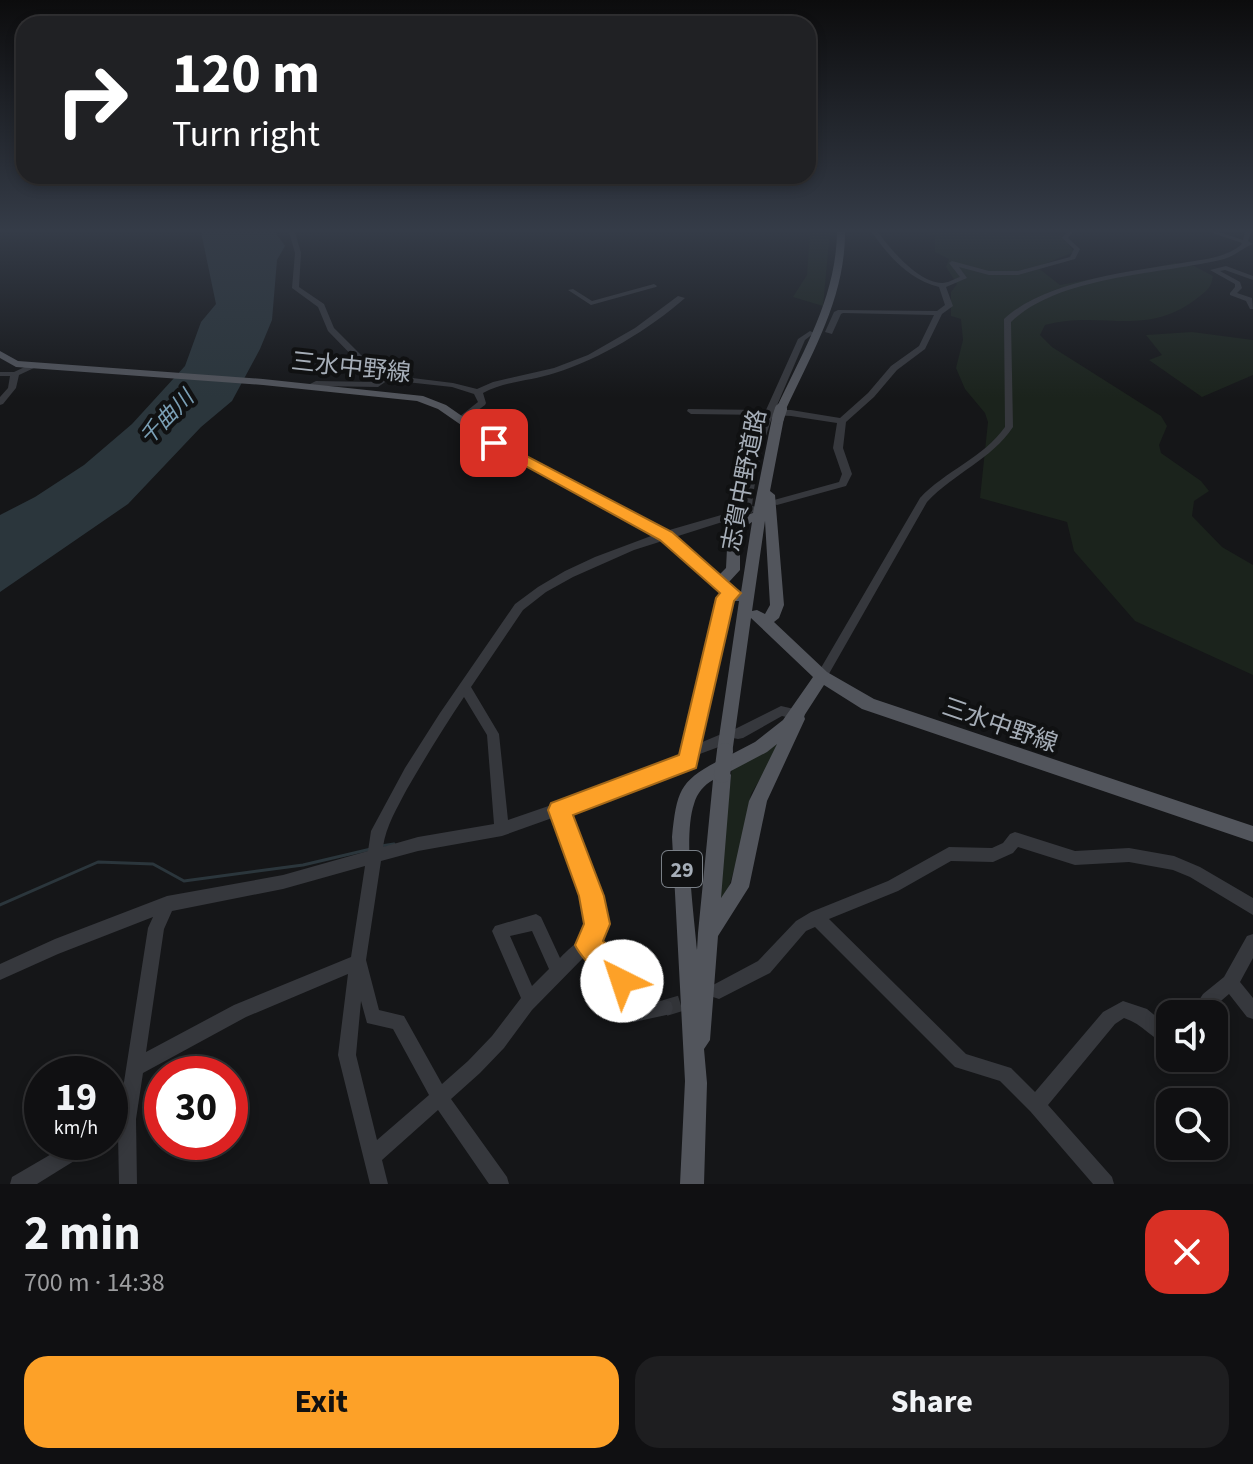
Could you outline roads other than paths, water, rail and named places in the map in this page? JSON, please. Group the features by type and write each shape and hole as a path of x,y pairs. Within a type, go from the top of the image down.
{"main road":[{"name":"志賀中野道路","path":"705,938 722,775 722,746 753,512 767,471 776,414 835,287"},
{"name":"三水中野線","path":"0,354 16,364 50,368 263,382 412,396 442,407 494,443 666,536 735,595"},
{"name":"三水中野線","path":"767,471 777,605 774,614 760,619 822,676 868,704 1253,834"},
{"path":"720,582 733,570 734,529 753,512"},
{"name":"29","path":"692,1184 705,938 740,887 758,801 799,715 822,676"},
{"name":"29","path":"696,1083 682,882 684,805 694,785 702,777 771,741 799,715"}],"street":[{"path":"295,287 321,306 331,329 372,371 386,377 453,385 478,392 551,372 591,356 632,334 681,298"},
{"path":"571,290 591,303 649,287"},
{"path":"777,502 843,484 847,474 838,448 842,421 871,395 894,368 922,347 939,313 949,306 942,287"},
{"path":"822,676 923,500 940,482 992,449 1009,427 1007,321 1013,312 1041,296 1077,287"},
{"path":"1239,287 1232,294 1249,300 1253,307"},
{"path":"829,332 838,312 843,311 939,313"},
{"path":"379,1184 347,1055 378,831 388,810 440,720 519,607 536,592 590,565 666,536 753,512 748,492 802,339 810,333"},
{"path":"0,374 15,374 31,366"},
{"path":"0,402 12,388 15,374"},
{"path":"311,387 316,383 378,385 386,377"},
{"path":"462,419 482,403 478,392"},
{"path":"691,411 791,413 842,421"},
{"path":"0,972 55,947 167,904 283,882 375,851 502,829 684,765 691,754 725,598 735,595"},
{"path":"464,687 493,734 502,829"},
{"path":"738,734 781,711 799,715"},
{"path":"691,754 722,746"},
{"path":"373,1156 490,1050 530,1000 588,945 597,924 591,896 560,810"},
{"path":"719,991 764,967 801,926 816,917 893,886 949,854 993,855 1008,848 1015,839 1075,858 1129,855 1174,863 1253,907"},
{"path":"128,1113 156,928 167,904"},
{"path":"816,917 961,1061 1005,1074 1105,1184"},
{"path":"530,1000 500,931 536,922 558,971"},
{"path":"1212,1000 1230,983 1253,942"},
{"path":"588,945 610,964 622,981 634,1014 665,1008"},
{"path":"136,1067 240,1011 359,962"},
{"path":"359,962 373,1017 398,1022 438,1095 500,1184"},
{"path":"1230,983 1253,1011"},
{"path":"1036,1105 1109,1018 1123,1009 1141,1015 1156,1027"},
{"path":"19,1184 59,1160"},
{"path":"128,1160 128,1184"}],"water":[{"name":"千曲川","path":"213,287 275,287 272,320 232,401 201,427 128,504 0,592 0,515 35,497 84,465 132,424 185,366 201,322 216,304"}],"waterway":[{"path":"589,792 681,759"},
{"path":"381,846 394,844"},
{"path":"0,905 98,862 153,864 184,881 303,865 371,849"}],"tunnel":[{"path":"665,1008 695,999"}]}
